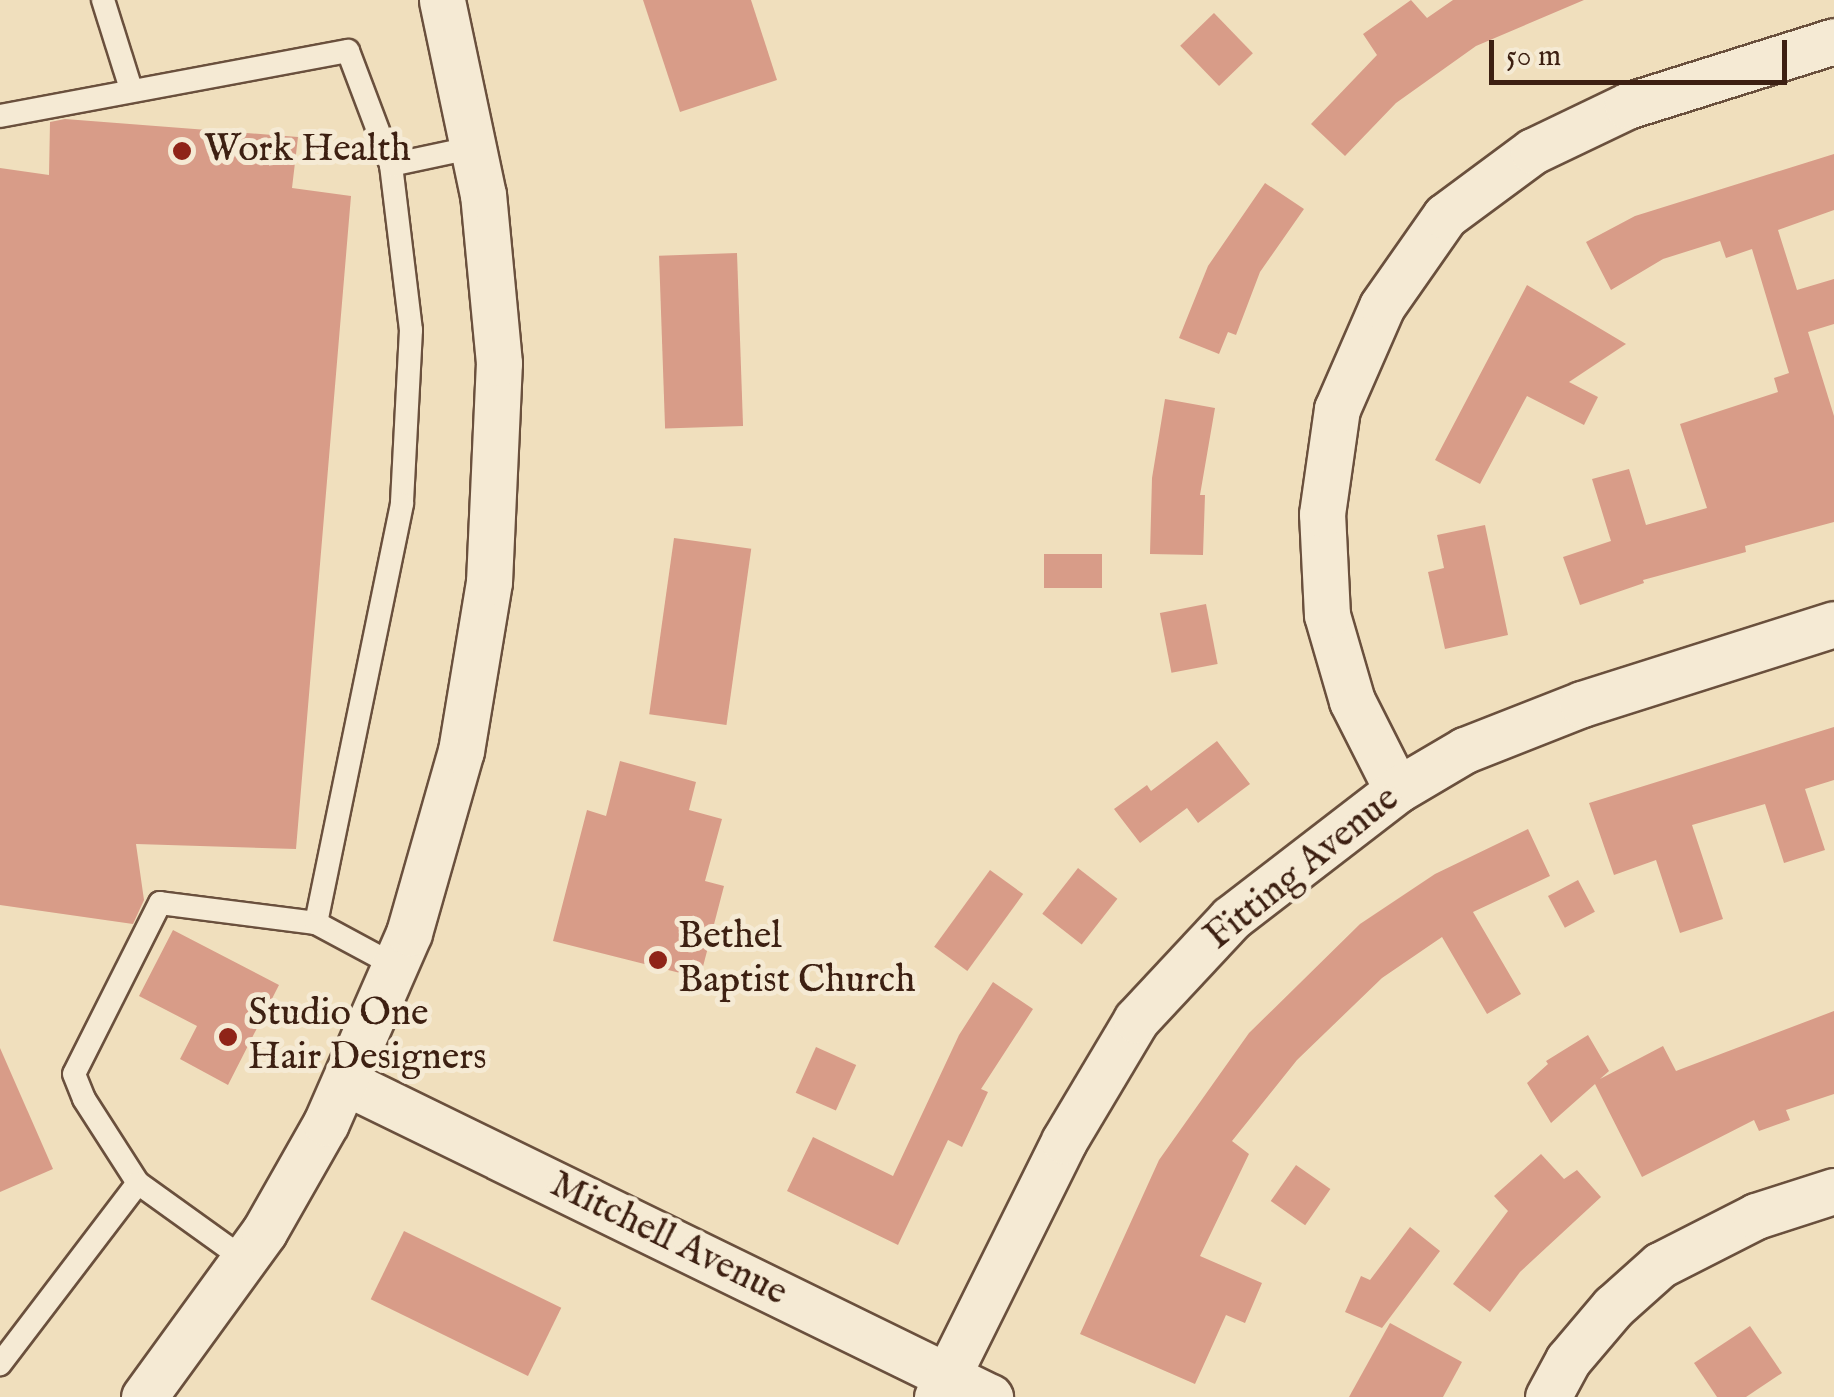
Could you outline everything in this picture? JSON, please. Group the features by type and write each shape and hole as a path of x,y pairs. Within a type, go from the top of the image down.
{"street":[{"path":"144,1397 245,1260 294,1180 345,1082 396,966 452,787 475,683 489,582 499,363 490,246 475,147 442,0"},
{"path":"1397,790 1352,701 1327,615 1322,514 1338,408 1382,306 1446,216 1533,152 1627,106 1834,41"},
{"name":"Fitting Avenue","path":"942,1386 1064,1141 1136,1020 1231,918 1397,790 1465,750 1582,704 1834,624"},
{"name":"Mitchell Avenue","path":"345,1082 942,1386 990,1397"},
{"path":"1548,1397 1568,1360 1613,1307 1660,1265 1756,1216 1834,1192"}],"lane":[{"path":"103,0 131,90"},
{"path":"0,116 348,52 391,165 411,330 402,504 316,923"},
{"path":"391,165 475,147"},
{"path":"245,1260 138,1182 84,1099 74,1074 160,903 316,923 396,966"},
{"path":"0,1364 138,1182"}],"building":[{"path":"643,0 751,0 777,80 680,112"},
{"path":"1411,0 1427,18 1453,0 1584,0 1476,46 1396,103 1345,156 1311,124 1377,55 1363,34"},
{"path":"1214,13 1253,53 1219,86 1180,46"},
{"path":"65,119 298,137 292,188 351,196 296,849 136,844 144,900 133,924 0,905 0,168 49,175 50,122"},
{"path":"1834,154 1834,210 1778,230 1797,290 1834,279 1834,324 1808,332 1834,416 1834,522 1745,546 1746,552 1643,580 1644,583 1580,605 1563,557 1611,541 1592,479 1629,469 1646,525 1707,508 1680,424 1778,392 1774,378 1789,373 1752,249 1726,258 1720,241 1663,259 1611,290 1586,242 1635,216"},
{"path":"1265,183 1304,209 1260,272 1236,335 1228,332 1219,354 1179,338 1208,266"},
{"path":"737,253 743,426 665,429 659,256"},
{"path":"1527,285 1626,344 1569,382 1598,397 1584,425 1527,396 1480,484 1435,460"},
{"path":"1165,399 1215,408 1200,495 1205,495 1203,555 1150,554 1152,478"},
{"path":"1485,525 1508,635 1445,649 1428,572 1444,568 1437,535"},
{"path":"674,538 751,549 726,725 649,714"},
{"path":"1044,554 1102,554 1102,588 1044,588"},
{"path":"1206,604 1218,664 1172,673 1160,613"},
{"path":"1834,727 1834,780 1805,789 1825,850 1784,863 1765,804 1692,825 1723,919 1680,933 1656,860 1614,875 1589,803"},
{"path":"1217,741 1250,784 1198,823 1187,808 1140,843 1114,809 1147,785 1151,791"},
{"path":"620,761 696,782 689,810 722,819 705,881 724,886 700,978 553,941 587,810 606,816"},
{"path":"1528,829 1550,876 1473,912 1521,994 1487,1014 1442,937 1382,978 1297,1060 1232,1141 1249,1154 1200,1256 1262,1283 1245,1323 1226,1315 1195,1384 1080,1334 1159,1160 1249,1033 1360,924 1435,874"},
{"path":"1078,868 1117,899 1082,944 1042,914"},
{"path":"990,870 1023,894 967,971 934,947"},
{"path":"1578,880 1595,912 1565,928 1548,896"},
{"path":"173,930 279,985 228,1085 180,1059 197,1026 139,996"},
{"path":"993,982 1033,1009 981,1089 988,1092 962,1147 948,1140 898,1245 787,1191 813,1137 893,1176 959,1035"},
{"path":"1834,1011 1834,1094 1786,1110 1790,1120 1759,1131 1754,1120 1642,1177 1595,1084 1551,1123 1527,1083 1548,1064 1546,1061 1588,1035 1609,1071 1600,1079 1663,1046 1676,1071"},
{"path":"816,1047 856,1065 836,1111 796,1093"},
{"path":"0,1048 53,1169 0,1192"},
{"path":"1541,1154 1564,1179 1577,1170 1601,1197 1520,1272 1490,1312 1453,1284 1508,1211 1494,1196"},
{"path":"1296,1165 1330,1189 1305,1225 1271,1201"},
{"path":"1410,1227 1440,1251 1382,1328 1345,1312 1361,1276 1370,1280"},
{"path":"404,1231 561,1308 528,1376 371,1299"},
{"path":"1390,1323 1462,1362 1443,1397 1349,1397"},
{"path":"1750,1326 1782,1373 1746,1397 1717,1397 1694,1363"}],"place":[{"name":"Work Health","path":"182,151"},
{"name":"Bethel Baptist Church","path":"658,960"},
{"name":"Studio One Hair Designers","path":"228,1037"}]}
